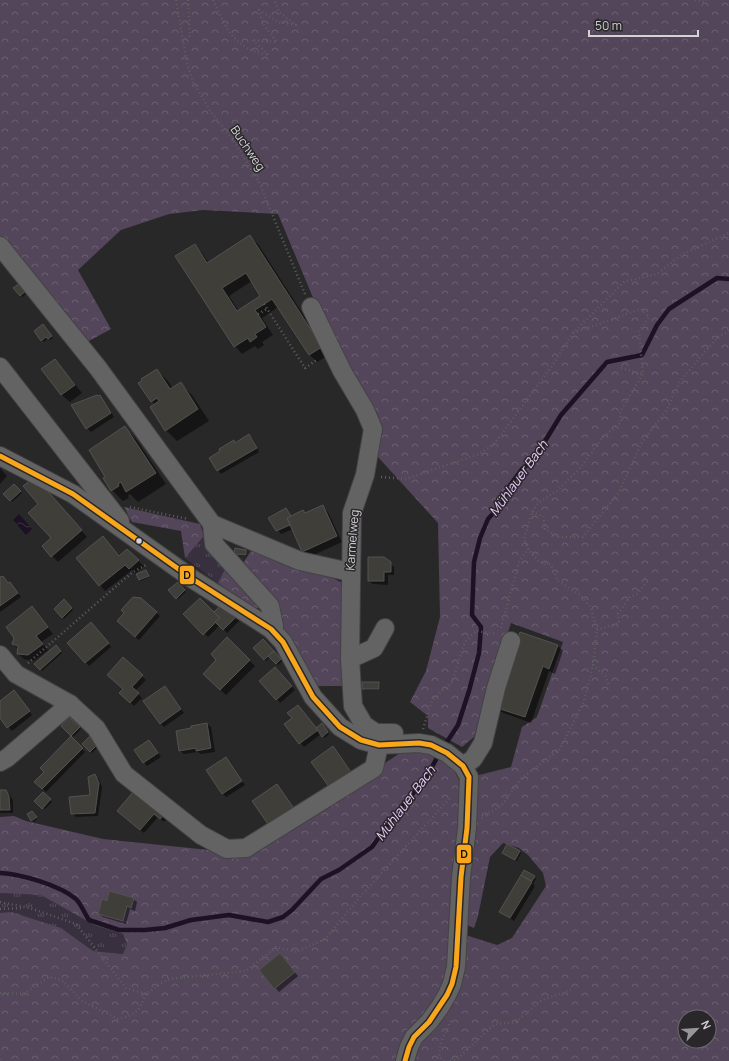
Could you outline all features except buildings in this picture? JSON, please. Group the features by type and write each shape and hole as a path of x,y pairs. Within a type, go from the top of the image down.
{"street":[{"path":"0,246 98,368 212,524 214,544 270,606 274,626 272,629"},
{"name":"Karmelweg","path":"311,307 342,371 365,410 373,429 365,475 352,512 350,659 353,706 364,725 376,733 408,732 416,735 425,744"},
{"path":"0,367 106,502 128,533"},
{"path":"0,456 73,494 194,580 272,629 283,642 313,697 340,727 361,740 379,745 425,744 447,753 466,772"},
{"path":"212,524 300,561 350,572"},
{"path":"350,659 374,648 385,628"},
{"path":"393,1061 393,1057 402,1044 414,1037 429,1022 440,1007 452,984 456,967 461,877 467,828 466,772 482,743 496,688 511,640"},
{"path":"0,655 16,674 70,704 96,728 124,774 201,835 227,849 246,848 374,768 379,745"},
{"path":"0,762 70,704"},
{"path":"405,1061 414,1037"}],"path":[{"name":"Buchweg","path":"176,0 187,63 193,82 211,112 232,138 259,182 311,307"},
{"path":"183,42 190,35 188,0"},
{"path":"213,0 230,33 240,45 256,53 269,55 252,40 277,42 263,24 259,10 278,22 296,25 280,13 274,0"},
{"path":"695,0 702,2 707,0"},
{"path":"365,475 406,479 479,454 495,443 552,366 573,333 624,282 657,274 681,255 729,233"},
{"path":"264,304 305,368 313,362"},
{"path":"258,314 267,309"},
{"path":"467,828 502,805 521,779 560,749 584,701 593,665 597,630 591,608 580,595 558,580 550,565 539,562 528,549 524,539 532,512 538,503 557,491 582,466 602,438 621,422 620,412 643,374 643,360 639,331 649,317 641,309 573,333"},
{"path":"532,512 543,516 545,529 558,537 582,537 619,492 642,442 666,411 680,381 717,338 729,331"},
{"path":"621,368 643,374"},
{"path":"106,502 212,524"},
{"path":"425,744 432,701 452,682 465,642 476,631 500,634 519,562 528,549"},
{"path":"16,674 120,582 133,572 162,557"},
{"path":"597,630 619,623 618,614 630,597 638,594 647,582 643,576"},
{"path":"593,665 605,676 610,687"},
{"path":"0,993 24,994 49,977 62,980 82,1001 118,1019 129,1016 139,1010 146,994 168,979 246,971 276,947 297,952 325,939 360,896 460,788 466,772"},
{"path":"0,902 30,908 76,924 126,988 146,994"},
{"path":"0,909 30,908"},
{"path":"450,1061 457,1058 494,1024 516,1022 542,1000 571,990"},
{"path":"440,1007 453,1019 441,1042 439,1057 444,1061"}],"green space":[{"path":"0,0 729,0 729,1061 0,1061 0,913 11,912 61,928 93,951 123,954 127,944 123,934 94,925 41,895 0,893 0,817 14,816 26,821 103,839 247,854 403,751 428,753 452,766 459,780 459,826 449,918 456,932 497,945 512,938 546,886 543,873 528,855 519,848 503,843 490,857 478,916 474,928 465,924 471,777 511,767 522,727 537,717 563,642 511,623 474,737 462,747 428,728 428,716 410,702 426,671 440,617 438,523 378,457 379,420 332,343 278,214 203,210 169,214 121,230 78,270 111,329 87,342 0,237"},
{"path":"124,507 200,524 204,536 185,558 181,531 132,522"},
{"path":"204,536 226,567 218,583 185,558"},
{"path":"252,549 331,577 348,586 345,686 312,686 241,567"},
{"path":"226,567 259,607 253,610 218,583"},
{"path":"0,893 41,895 94,925 123,934 127,944 123,954 93,951 61,928 0,913"}],"water":[{"path":"19,514 32,529 26,535 13,520"}],"waterway":[{"name":"Mühlauer Bach","path":"443,748 458,725 479,653 481,627 472,615 474,562 480,538 488,519 502,504 508,488 522,469 534,459 561,415 607,362 642,355 657,325 669,309 717,278 729,279"},
{"name":"Mühlauer Bach","path":"0,873 29,878 60,889 76,899 89,920 119,930 165,928 191,920 229,915 268,922 283,917 292,910 321,879 339,870 372,847 397,812 426,778 439,754"}],"transit line":[{"name":"D","path":"0,456 73,494 194,580 271,629 283,642 313,697 340,727 361,740 379,745 419,743 431,745 447,753 463,766 469,777 467,828 461,877 456,967 452,984 447,995 429,1022 414,1037 405,1061"}]}
